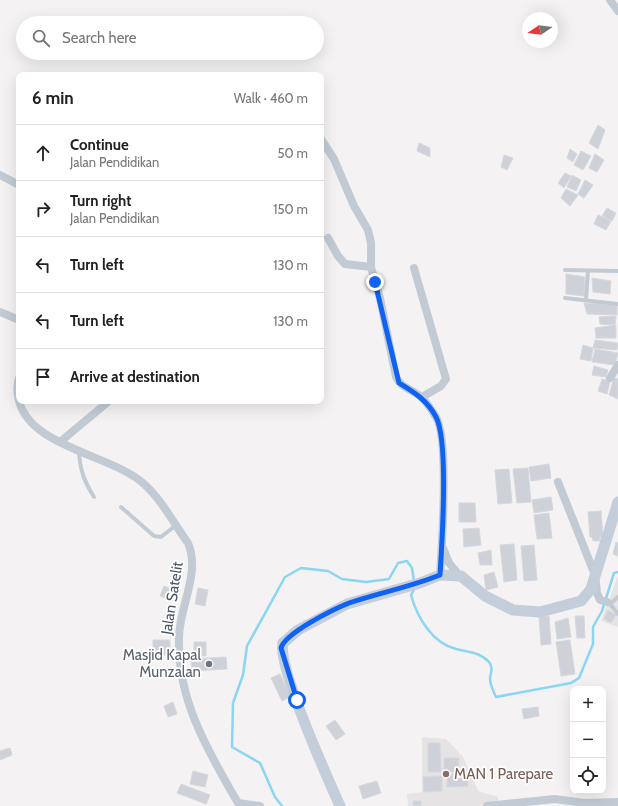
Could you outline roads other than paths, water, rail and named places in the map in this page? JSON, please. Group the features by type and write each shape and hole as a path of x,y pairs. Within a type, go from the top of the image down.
{"street":[{"path":"610,0 618,11"},
{"path":"324,144 334,159 354,206 368,230 371,243 371,267 380,298 396,376 399,383 422,397 437,418 441,437 443,461 442,545 440,575"},
{"path":"0,175 16,183"},
{"path":"328,238 338,256 345,264 371,267"},
{"path":"414,268 446,379 441,386 422,397"},
{"path":"0,312 16,319"},
{"path":"610,378 618,365"},
{"name":"Jalan Satelit","path":"20,404 28,420 60,442 79,452 113,465 144,484 156,497 188,543 193,553 193,562 180,624 179,663 185,695 200,737 237,804 260,806"},
{"path":"60,442 105,404"},
{"path":"558,482 595,575 596,593 606,602"},
{"path":"442,545 449,563 459,575 485,596 500,605 513,610 540,612 581,601 591,589 618,502"},
{"path":"340,806 297,700 282,654 283,644 298,630 347,604 420,583 440,575 459,575"},
{"path":"487,806 555,799 584,803 618,802"}],"lane":[{"path":"565,270 618,271"},
{"path":"586,299 588,271"},
{"path":"566,298 586,299 618,304"},
{"path":"79,452 80,470 84,481 94,497"},
{"path":"121,507 154,536 161,537 176,526"},
{"path":"618,597 606,602 618,614"}],"waterway":[{"path":"282,806 275,797 260,763 232,747 233,703 243,675 247,646 285,577 301,568 328,571 342,579 366,582 389,579 398,563 407,561 412,568 414,581"},
{"path":"415,588 411,595 417,612 433,635 447,646 478,654 489,662 492,668 490,681 496,697 571,683 579,678 593,644 593,627 602,611 614,573 618,572"}],"place":[{"name":"Masjid Kapal Munzalan","path":"209,664"},
{"name":"MAN 1 Parepare","path":"446,774"}]}
